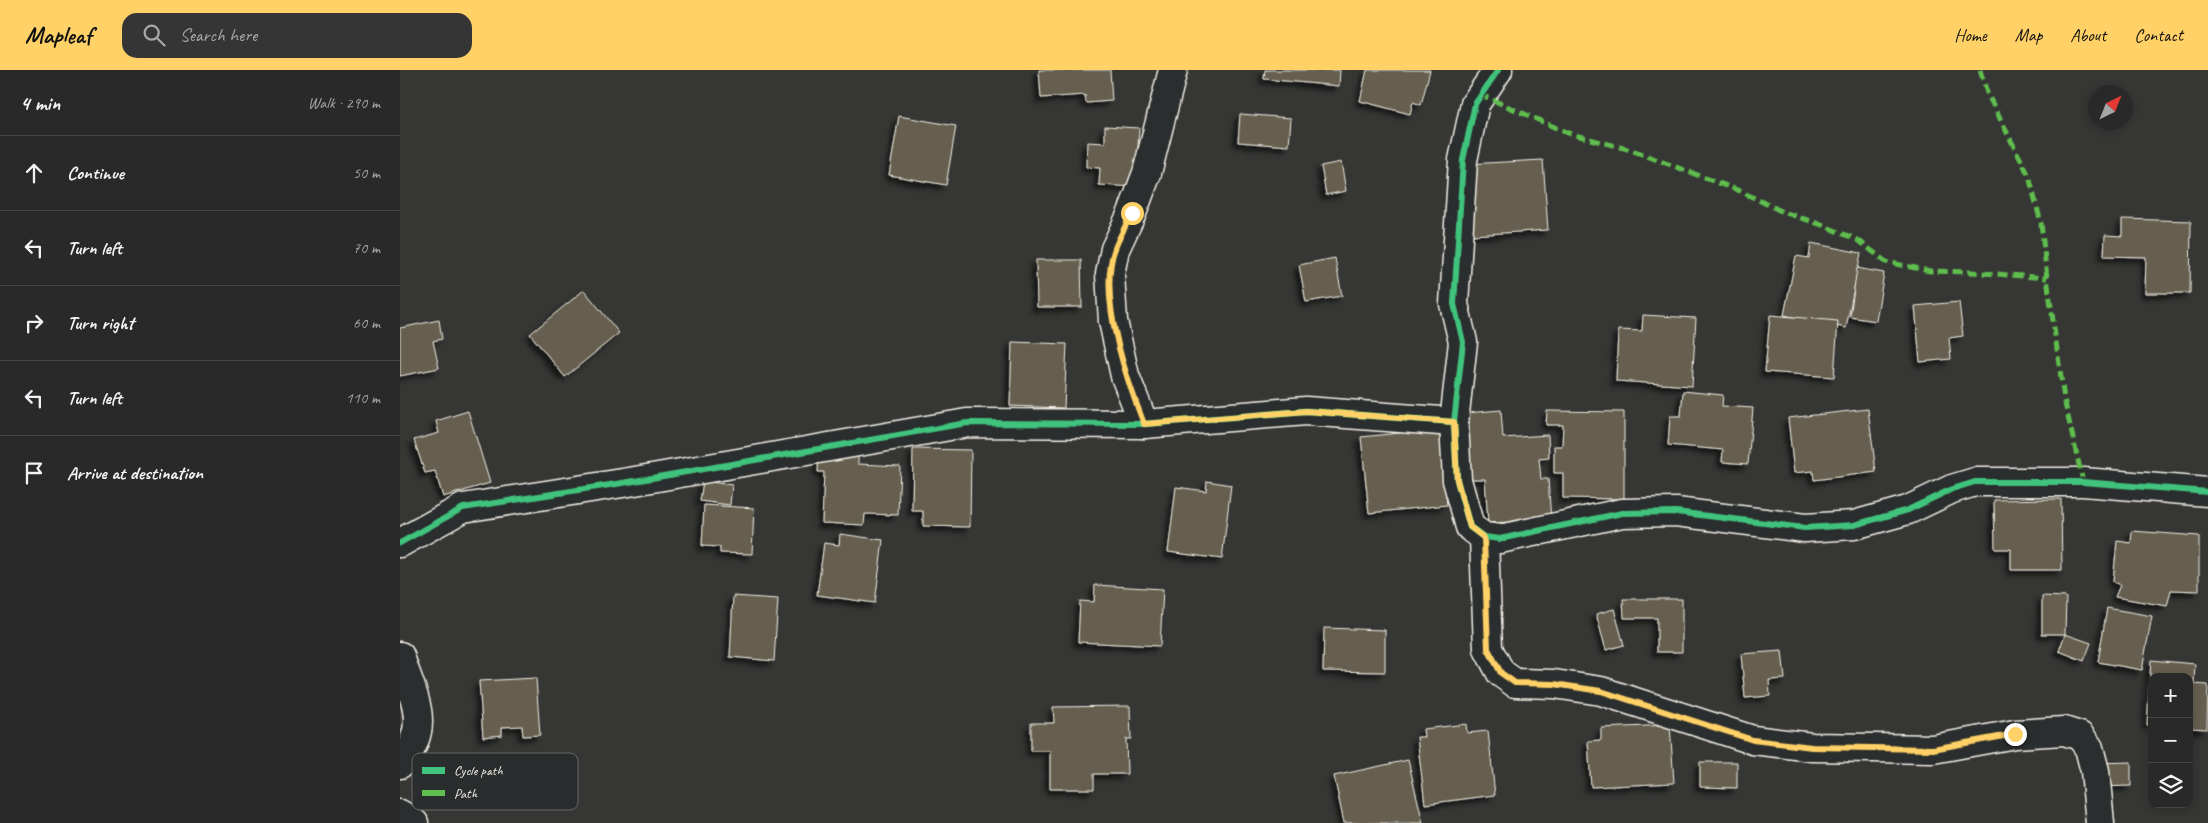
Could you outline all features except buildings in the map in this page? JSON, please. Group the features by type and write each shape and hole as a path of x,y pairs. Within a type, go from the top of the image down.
{"street":[{"path":"1144,424 1125,376 1113,321 1110,274 1115,249 1132,213 1147,173 1174,70"},
{"path":"1493,72 1475,104 1463,160 1454,304 1463,342 1454,422 1457,480 1470,527 1484,538 1500,539 1622,513 1676,512 1805,528 1854,525 1908,510 1952,489 1975,482 1989,481 2083,482 2208,492"},
{"path":"400,544 463,508 629,482 967,423 1144,424 1306,411 1454,422"},
{"path":"1484,538 1488,649 1501,673 1515,683 1554,684 1601,691 1753,740 1812,747 1933,749 2015,734 2064,731 2080,736 2089,748 2095,771 2100,823"},
{"path":"400,656 417,708 419,730 411,751 400,764"},
{"path":"400,814 414,823"}],"marked path":[{"path":"1980,70 1987,93 2029,176 2041,223 2064,399 2083,482"},
{"path":"1479,94 1568,133 1631,150 1740,191 1781,211 1858,240 1886,262 1930,271 2047,278"}],"cycle path":[{"path":"1498,70 1475,104 1463,160 1454,304 1463,342 1454,422 1457,480 1470,527 1484,537 1500,539 1622,513 1676,512 1805,528 1854,525 1908,510 1952,489 1975,482 2083,482 2208,492"},
{"path":"400,543 463,508 629,482 967,423 1144,424 1306,411 1454,422"}],"route":[{"path":"1132,213 1115,249 1110,274 1113,321 1125,376 1144,424 1306,411 1454,422 1457,480 1470,527 1484,538 1488,649 1501,673 1515,683 1554,684 1601,691 1753,740 1812,747 1933,749 2015,734"}]}
